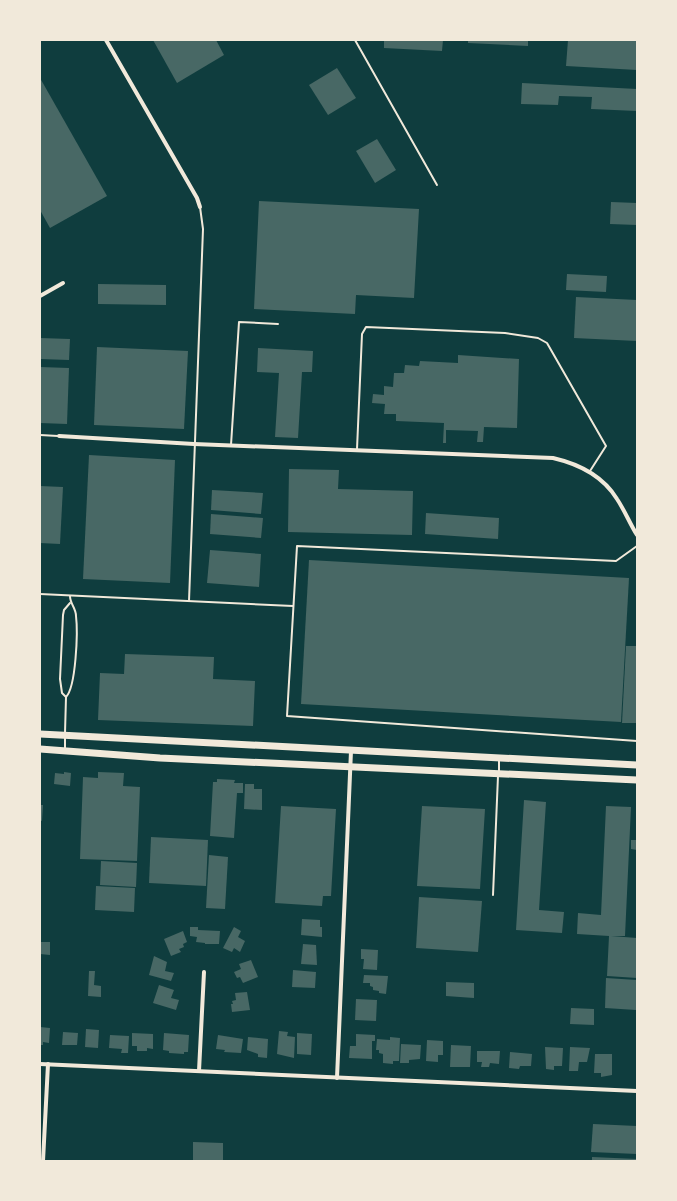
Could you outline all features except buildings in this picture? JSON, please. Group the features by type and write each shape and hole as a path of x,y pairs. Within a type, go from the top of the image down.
{"highway":[{"path":"40,734 637,765"},
{"path":"40,749 65,752 637,780"}],"street":[{"path":"106,40 197,198 200,207"},
{"path":"40,296 63,283"},
{"path":"60,436 194,444 357,449 553,458 569,462 590,471 611,490 637,535"},
{"path":"337,1078 351,751"},
{"path":"199,1071 204,972"},
{"path":"40,1064 637,1091"},
{"path":"43,1161 48,1064"}],"lane":[{"path":"189,601 203,242 200,207"},
{"path":"231,445 239,322 278,324"},
{"path":"357,449 362,334 366,327 505,333 538,338 547,344 606,446 590,471"},
{"path":"40,435 60,436"},
{"path":"637,546 616,561 297,546 286,716 637,741"},
{"path":"40,594 293,606"},
{"path":"65,752 66,697 70,693 72,687 75,661 76,616 70,603 70,596"},
{"path":"66,697 62,693 60,678 63,615 64,610 70,603"},
{"path":"493,895 499,758"}],"path":[{"path":"355,40 437,185"}]}
